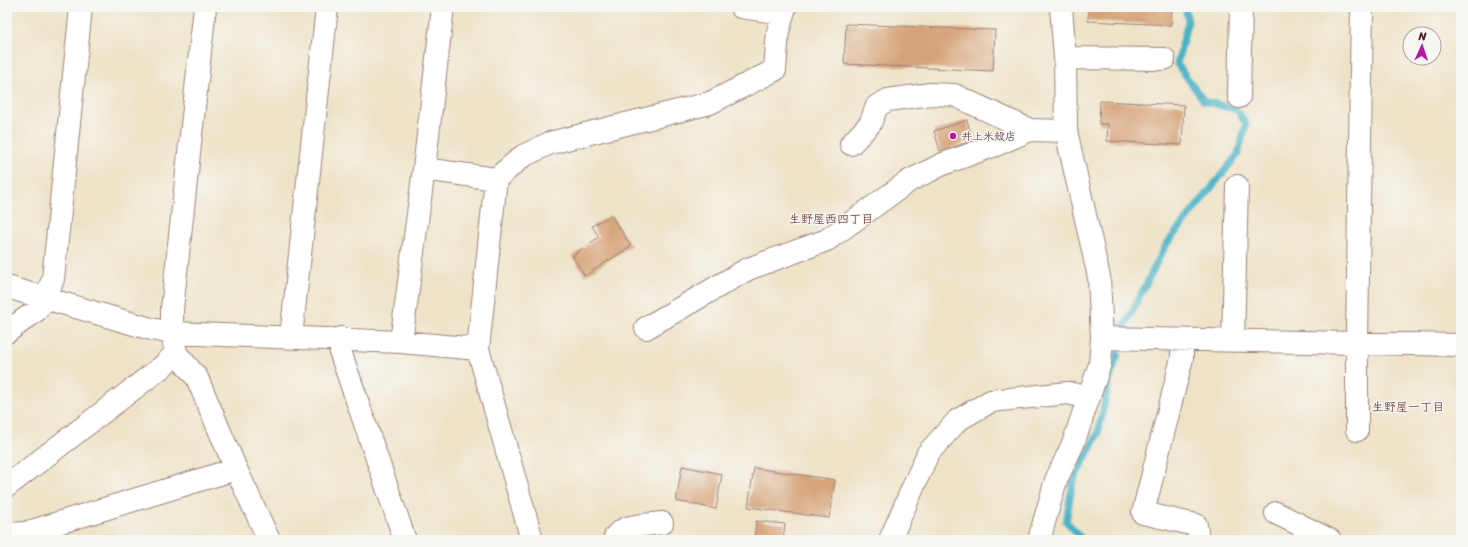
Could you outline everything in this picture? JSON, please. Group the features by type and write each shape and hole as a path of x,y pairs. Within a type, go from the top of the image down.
{"street":[{"path":"7,332 36,310 46,297 53,279 81,7"},
{"path":"7,486 163,366 174,343 172,309 204,7"},
{"path":"291,337 327,7"},
{"path":"401,342 424,169 443,7"},
{"path":"532,540 478,349 496,179 523,156 550,142 710,103 776,70 778,32 784,10 741,7"},
{"path":"1039,540 1056,480 1073,444 1100,364 1102,338 1099,278 1066,131 1065,58 1061,7"},
{"path":"1239,97 1241,7"},
{"path":"1357,430 1362,7"},
{"path":"1065,58 1164,59"},
{"path":"851,144 870,124 876,106 888,100 931,94 954,95 1030,130"},
{"path":"646,328 748,269 827,240 910,181 943,164 1030,130 1066,131"},
{"path":"424,169 496,179"},
{"path":"1233,341 1237,186"},
{"path":"7,287 151,328 174,343 197,378 236,469 269,540"},
{"path":"174,343 204,335 341,338 478,349"},
{"path":"341,338 341,354 404,540"},
{"path":"1102,338 1461,345"},
{"path":"1182,340 1182,358 1143,514 1196,525 1198,540"},
{"path":"890,540 928,453 958,420 991,401 1068,393 1089,398"},
{"path":"7,534 25,533 236,469"},
{"path":"1276,513 1330,540"},
{"path":"614,540 615,536 628,527 662,523"}],"building":[{"path":"1089,7 1172,7 1171,25 1088,21"},
{"path":"846,24 995,30 993,71 844,64"},
{"path":"1100,101 1184,105 1182,145 1107,141 1108,124 1099,124"},
{"name":"井上米殻店","path":"967,120 973,141 940,151 934,131"},
{"path":"611,215 631,246 585,276 572,256 599,237 592,226"},
{"path":"682,466 722,474 716,509 676,501"},
{"path":"754,468 835,480 829,518 748,507"},
{"path":"756,521 785,524 783,540 754,540"}],"waterway":[{"path":"1125,325 1166,245 1238,154 1246,124 1237,110 1204,101 1177,64 1188,21 1185,7"},
{"path":"1083,540 1066,521 1073,481 1098,434 1109,382 1118,354"}],"place":[{"name":"井上米殻店","path":"953,136"}],"district":[{"name":"生野屋西四丁目","path":"831,219"},
{"name":"生野屋一丁目","path":"1408,407"}]}
